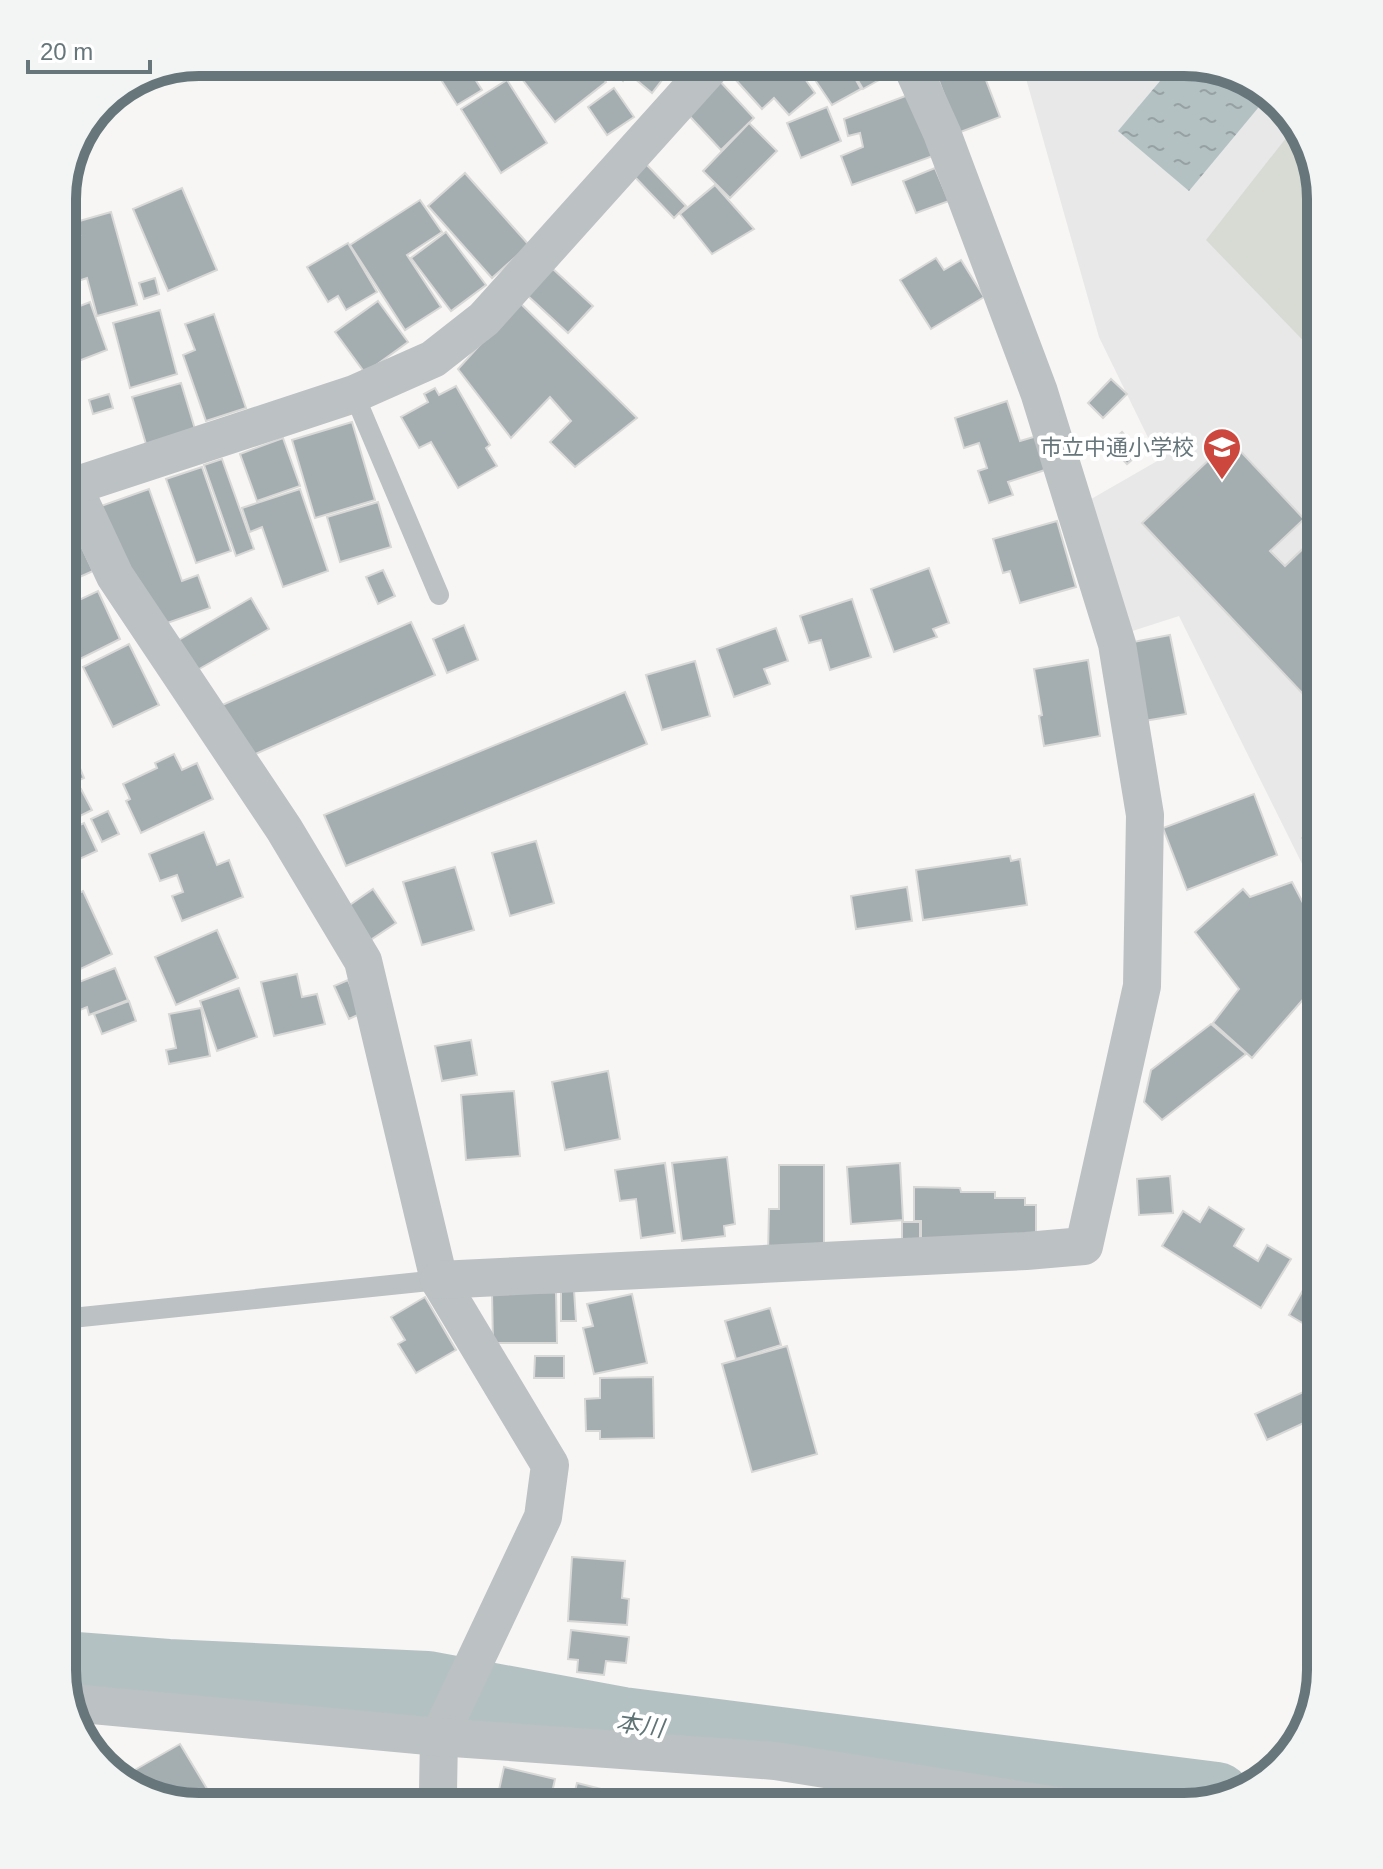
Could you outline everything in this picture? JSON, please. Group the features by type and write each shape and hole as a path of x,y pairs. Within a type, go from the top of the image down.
{"street":[{"path":"76,474 354,394 433,359 484,319 702,76"},
{"path":"439,1280 1084,1246 1142,986 1145,815 1117,644 1039,392 942,133 916,76"},
{"path":"76,497 115,576 284,829 363,961 439,1280 550,1465 543,1517 452,1710 438,1793"},
{"path":"80,1703 452,1710 975,1793"}],"lane":[{"path":"354,394 439,595"},
{"path":"76,1318 439,1280"}],"shaded area":[{"name":"市立中通小学校","path":"1025,76 1192,76 1223,83 1252,97 1276,118 1291,138 1306,183 1307,874 1179,616 1120,635 1086,502 1159,460 1099,337"},
{"path":"1289,135 1298,152 1306,183 1307,345 1206,240"}],"water":[{"path":"1164,76 1208,78 1238,89 1261,104 1189,191 1118,131"}],"building":[{"path":"473,76 482,90 457,105 440,78"},
{"path":"520,76 601,76 606,82 555,122"},
{"path":"632,76 665,76 652,93"},
{"path":"732,76 803,76 815,93 789,115 774,98 762,109"},
{"path":"812,76 854,76 861,89 832,105"},
{"path":"855,76 886,76 863,89"},
{"path":"937,76 984,76 1000,117 958,133"},
{"path":"716,77 754,118 721,150 683,109"},
{"path":"507,80 547,143 501,173 461,109"},
{"path":"614,88 634,117 607,135 588,107"},
{"path":"908,95 933,156 852,185 841,156 863,147 860,133 848,136 844,119"},
{"path":"827,107 841,141 801,158 787,123"},
{"path":"749,123 777,151 730,198 703,171"},
{"path":"645,163 686,206 674,218 633,175"},
{"path":"935,168 949,201 916,213 903,181"},
{"path":"465,173 529,245 492,278 428,206"},
{"path":"715,185 754,229 712,254 680,214"},
{"path":"182,188 217,270 168,291 133,209"},
{"path":"420,200 442,232 407,255 441,307 405,330 350,245"},
{"path":"111,212 137,305 97,316 87,278 76,282 76,236 80,235 76,222"},
{"path":"446,232 486,285 451,311 411,258"},
{"path":"348,243 377,292 346,310 338,296 328,302 307,267"},
{"path":"936,258 944,270 961,260 984,297 931,329 900,280"},
{"path":"553,269 593,306 568,333 527,295"},
{"path":"155,278 159,294 144,299 139,283"},
{"path":"378,301 408,342 365,373 335,332"},
{"path":"90,302 107,350 76,362 76,308"},
{"path":"519,302 637,418 575,467 550,442 571,421 550,397 511,438 458,369"},
{"path":"160,310 177,374 130,388 113,323"},
{"path":"214,314 246,408 206,421 183,355 195,350 185,324"},
{"path":"1111,379 1127,394 1103,418 1088,403"},
{"path":"181,383 195,429 146,444 132,397"},
{"path":"456,386 490,445 486,448 497,466 458,488 431,442 419,448 401,417 428,402 424,394 435,388 439,395"},
{"path":"109,394 113,408 93,414 89,400"},
{"path":"1007,401 1020,441 1037,436 1048,469 1008,482 1013,495 989,503 978,471 987,468 979,443 964,448 955,418"},
{"path":"352,422 375,500 315,518 292,440"},
{"path":"1122,432 1140,453 1127,464 1109,444"},
{"path":"283,438 300,486 257,501 240,454"},
{"path":"1230,440 1304,519 1270,551 1285,566 1307,545 1307,698 1142,523"},
{"path":"222,459 254,549 236,556 204,465"},
{"path":"202,467 231,551 196,563 166,479"},
{"path":"149,489 182,581 198,575 210,608 156,627 101,506"},
{"path":"300,489 328,571 283,587 262,527 250,532 242,508"},
{"path":"378,502 391,547 340,562 327,517"},
{"path":"1057,521 1076,587 1020,603 1010,571 1003,573 993,539"},
{"path":"76,534 93,571 76,579"},
{"path":"929,568 949,623 933,629 937,637 894,652 871,589"},
{"path":"383,570 395,596 378,604 366,577"},
{"path":"98,591 120,639 76,661 76,601"},
{"path":"251,598 269,629 194,672 177,641"},
{"path":"852,599 871,657 830,670 821,640 809,643 800,616"},
{"path":"411,622 435,675 244,759 220,706"},
{"path":"464,625 478,660 447,673 433,639"},
{"path":"776,628 788,661 764,669 770,684 734,697 717,649"},
{"path":"1170,635 1186,714 1144,721 1128,643"},
{"path":"129,644 159,705 113,727 83,667"},
{"path":"1088,660 1100,736 1044,746 1034,669"},
{"path":"695,661 710,716 662,730 646,675"},
{"path":"625,692 647,744 346,866 324,815"},
{"path":"174,754 182,770 197,763 213,799 141,833 126,801 130,799 123,784 157,768 155,763"},
{"path":"76,759 84,778 76,781"},
{"path":"81,789 92,810 76,818 76,792"},
{"path":"1254,794 1277,855 1187,890 1163,828"},
{"path":"108,811 119,834 102,842 91,819"},
{"path":"84,823 97,851 76,861 76,827"},
{"path":"204,832 217,865 229,860 243,897 182,921 172,896 183,892 177,875 160,881 149,854"},
{"path":"536,841 554,903 510,916 492,853"},
{"path":"1010,856 1011,861 1020,859 1027,905 923,920 916,870"},
{"path":"455,867 474,930 422,945 403,882"},
{"path":"1292,882 1307,910 1307,995 1252,1058 1213,1023 1239,989 1195,932 1243,889 1250,897"},
{"path":"907,887 912,921 856,929 851,896"},
{"path":"373,889 396,923 369,941 347,907"},
{"path":"83,891 112,954 76,971 76,894"},
{"path":"217,930 238,978 176,1005 155,957"},
{"path":"115,968 128,1000 89,1015 87,1007 76,1012 76,983"},
{"path":"297,974 302,997 317,994 325,1024 274,1036 261,982"},
{"path":"348,980 362,1013 349,1019 334,986"},
{"path":"239,988 257,1037 217,1051 200,1001"},
{"path":"129,1001 136,1021 102,1034 94,1014"},
{"path":"201,1008 210,1056 169,1064 166,1050 176,1048 169,1014"},
{"path":"1211,1024 1246,1054 1162,1120 1144,1102 1151,1070"},
{"path":"471,1040 477,1075 442,1081 435,1046"},
{"path":"608,1071 620,1139 565,1150 552,1082"},
{"path":"514,1091 520,1156 466,1160 461,1095"},
{"path":"727,1157 735,1224 724,1226 725,1236 682,1241 672,1163"},
{"path":"665,1163 675,1233 641,1238 636,1199 620,1201 615,1170"},
{"path":"900,1163 903,1220 851,1224 847,1167"},
{"path":"779,1165 824,1165 824,1254 768,1254 769,1209 779,1209"},
{"path":"1170,1176 1173,1213 1139,1215 1137,1179"},
{"path":"914,1187 960,1188 961,1192 995,1192 995,1198 1025,1198 1025,1205 1036,1205 1036,1243 921,1243 921,1221 914,1221"},
{"path":"1209,1207 1244,1229 1234,1246 1258,1261 1267,1245 1291,1259 1261,1308 1162,1246 1183,1211 1200,1222"},
{"path":"902,1222 920,1222 920,1246 902,1246"},
{"path":"1307,1283 1307,1326 1289,1315"},
{"path":"574,1290 576,1321 561,1321 561,1291"},
{"path":"556,1292 557,1343 493,1343 492,1293"},
{"path":"632,1294 647,1363 594,1374 583,1328 593,1326 587,1304"},
{"path":"425,1297 456,1350 416,1373 398,1344 405,1340 391,1317"},
{"path":"770,1308 781,1345 736,1359 725,1321"},
{"path":"787,1346 817,1454 752,1472 722,1364"},
{"path":"535,1356 564,1356 564,1378 534,1378"},
{"path":"653,1377 654,1438 600,1439 600,1431 586,1431 585,1399 600,1398 600,1378"},
{"path":"1307,1390 1307,1421 1267,1440 1255,1414"},
{"path":"572,1557 625,1561 622,1598 629,1599 627,1625 568,1621"},
{"path":"571,1630 629,1637 626,1663 606,1661 604,1675 577,1672 578,1660 568,1659"},
{"path":"180,1744 210,1793 175,1791 131,1772"},
{"path":"504,1767 555,1779 552,1793 498,1793"},
{"path":"577,1783 617,1793 574,1793"}],"waterway":[{"name":"本川","path":"76,1668 427,1687 622,1723 1176,1793"}],"place":[{"name":"市立中通小学校","path":"1222,481"}]}
